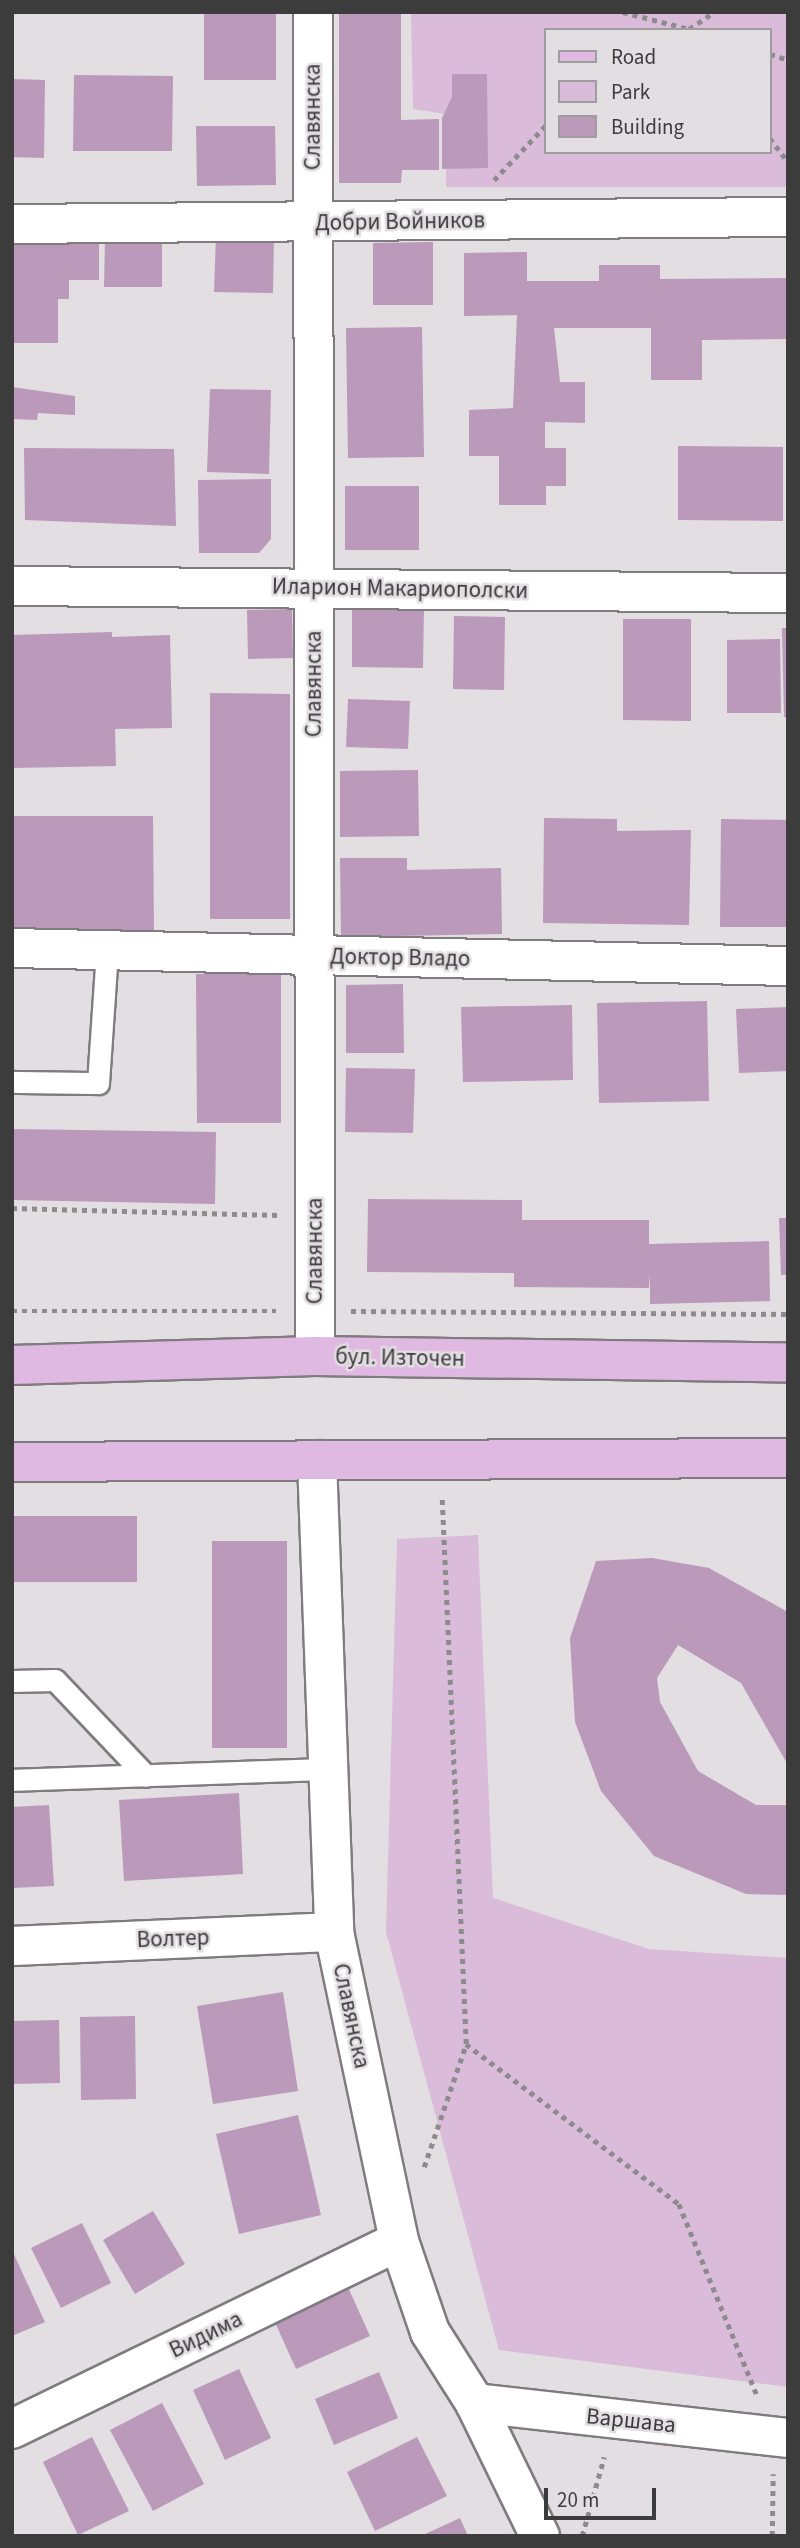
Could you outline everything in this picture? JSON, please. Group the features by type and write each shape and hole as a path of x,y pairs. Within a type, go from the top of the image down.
{"main road":[{"name":"бул. Източен","path":"12,1365 315,1356 788,1363"},
{"path":"12,1462 788,1458"}],"street":[{"name":"Славянска","path":"313,12 315,1356"},
{"name":"Добри Войников","path":"12,223 313,225 455,220 788,217"},
{"name":"Иларион Макариополски","path":"12,586 788,593"},
{"name":"Доктор Владо","path":"12,947 788,966"},
{"name":"Славянска","path":"317,1460 334,1932 399,2241 430,2332 475,2403 540,2536"},
{"name":"Волтер","path":"12,1946 334,1932"},
{"name":"Видима","path":"12,2428 399,2241"},
{"name":"Варшава","path":"475,2403 781,2437"}],"lane":[{"path":"12,1082 98,1083 107,950"},
{"path":"12,1681 55,1680 146,1776"},
{"path":"12,1780 328,1769"}],"path":[{"path":"623,12 685,28"},
{"path":"690,28 714,12"},
{"path":"455,220 544,127"},
{"path":"772,141 788,162"},
{"path":"12,1208 315,1216"},
{"path":"12,1311 788,1314"},
{"path":"421,2175 466,2043 442,1493"},
{"path":"466,2043 679,2204 781,2437 772,2536"},
{"path":"582,2536 615,2419"}],"green space":[{"path":"411,12 788,12 788,187 446,187 446,114 413,109"},
{"path":"478,1535 493,1898 649,1949 788,1958 788,2387 499,2350 386,1932 397,1539"}],"building":[{"path":"204,12 276,12 276,80 204,80"},
{"path":"339,12 401,12 401,120 439,119 439,170 402,170 401,183 339,183"},
{"path":"452,74 487,74 488,168 442,169 442,118 452,97"},
{"path":"74,75 173,76 172,151 73,151"},
{"path":"12,79 45,80 44,158 12,157"},
{"path":"196,126 275,126 276,185 197,186"},
{"path":"216,235 274,236 273,293 214,292"},
{"path":"20,238 99,239 99,280 69,280 69,299 58,299 58,343 12,343 12,245 20,245"},
{"path":"105,241 162,241 162,287 104,287"},
{"path":"433,242 433,305 373,305 373,243"},
{"path":"527,252 527,281 599,281 599,265 660,265 660,279 788,278 788,339 702,340 702,380 651,380 651,328 554,328 560,382 585,382 585,423 545,422 545,448 566,448 566,486 546,486 546,505 499,505 499,456 469,456 469,410 513,408 517,315 464,316 464,253"},
{"path":"422,327 424,457 348,458 346,328"},
{"path":"12,387 75,396 75,415 38,413 37,420 12,419"},
{"path":"210,389 271,390 269,474 207,472"},
{"path":"678,446 783,447 783,521 678,520"},
{"path":"24,448 174,449 176,526 25,520"},
{"path":"271,479 271,539 259,553 199,553 198,480"},
{"path":"345,486 419,486 419,550 345,550"},
{"path":"352,606 424,607 423,668 352,667"},
{"path":"292,609 293,658 248,659 247,610"},
{"path":"454,616 505,617 504,690 453,689"},
{"path":"623,619 691,619 691,721 623,720"},
{"path":"782,628 788,628 788,717 784,717"},
{"path":"112,632 112,637 170,635 172,728 115,729 116,766 12,768 12,635"},
{"path":"780,639 781,713 727,713 727,640"},
{"path":"210,693 290,694 290,919 210,919"},
{"path":"348,699 410,701 408,749 346,747"},
{"path":"418,770 419,836 340,837 340,771"},
{"path":"12,816 153,816 154,934 12,935"},
{"path":"544,818 617,819 617,831 691,830 689,925 543,923"},
{"path":"721,819 788,820 788,927 720,927"},
{"path":"340,858 407,858 407,870 501,868 502,934 341,937"},
{"path":"196,974 281,974 281,1123 197,1123"},
{"path":"403,984 404,1053 346,1053 346,985"},
{"path":"707,1001 709,1101 599,1103 597,1003"},
{"path":"572,1005 573,1080 463,1082 461,1007"},
{"path":"788,1007 788,1071 739,1073 736,1009"},
{"path":"346,1068 415,1069 413,1133 345,1132"},
{"path":"12,1129 216,1132 215,1204 12,1200"},
{"path":"368,1199 522,1200 522,1220 649,1220 649,1244 769,1241 770,1301 650,1304 650,1273 649,1288 514,1287 514,1273 367,1272"},
{"path":"779,1218 788,1218 788,1275 781,1275"},
{"path":"12,1516 137,1516 137,1582 12,1582"},
{"path":"212,1541 287,1541 287,1748 212,1748"},
{"path":"652,1558 709,1568 788,1612 788,1765 741,1683 678,1645 657,1678 660,1702 698,1771 756,1805 788,1805 788,1895 746,1894 654,1856 601,1791 575,1722 570,1638 596,1561"},
{"path":"239,1793 243,1874 124,1881 119,1800"},
{"path":"49,1805 54,1886 12,1888 12,1807"},
{"path":"283,1992 298,2091 213,2104 197,2006"},
{"path":"135,2016 136,2099 81,2100 80,2017"},
{"path":"59,2020 60,2083 12,2084 12,2021"},
{"path":"298,2115 321,2215 239,2234 216,2134"},
{"path":"153,2211 185,2264 135,2294 103,2240"},
{"path":"82,2223 111,2283 61,2308 31,2248"},
{"path":"12,2250 45,2322 12,2336"},
{"path":"347,2285 370,2336 296,2369 273,2318"},
{"path":"239,2369 271,2438 225,2460 193,2390"},
{"path":"379,2372 398,2418 334,2445 315,2399"},
{"path":"162,2403 204,2484 153,2511 110,2430"},
{"path":"92,2437 129,2511 78,2535 43,2462"},
{"path":"417,2437 447,2496 375,2531 347,2472"},
{"path":"460,2518 468,2536 421,2536"}]}
